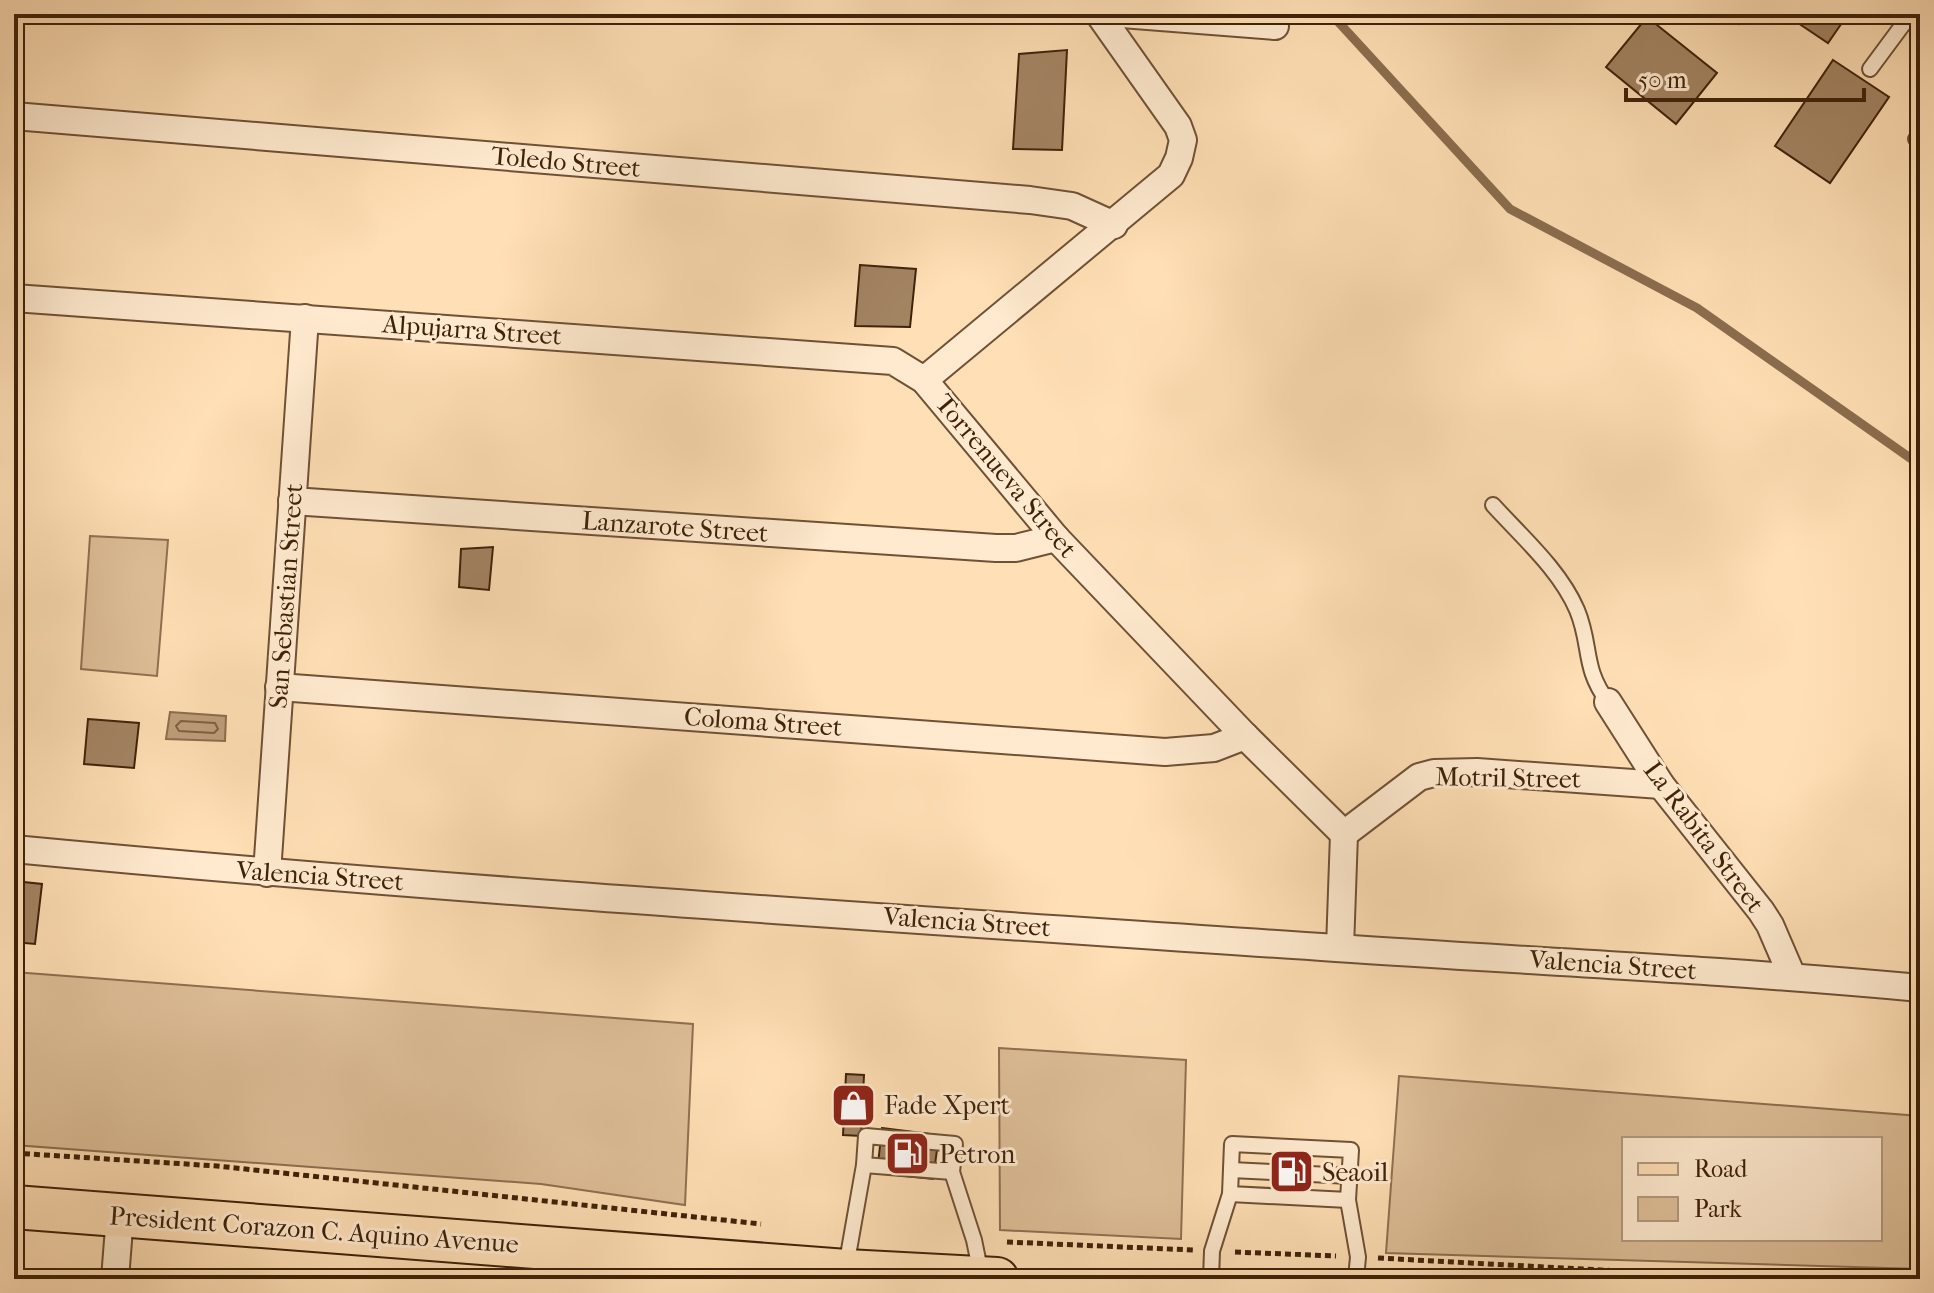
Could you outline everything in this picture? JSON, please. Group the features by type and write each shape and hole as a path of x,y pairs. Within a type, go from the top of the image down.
{"main road":[{"name":"President Corazon C. Aquino Avenue","path":"14,1207 846,1271 978,1259 997,1279"}],"street":[{"name":"Torrenueva Street","path":"1099,14 1178,126 1183,140 1171,175 924,380 1056,538 1245,736 1344,834"},
{"path":"1122,14 1275,26"},
{"name":"Toledo Street","path":"14,116 1030,200 1072,206 1114,225"},
{"name":"Alpujarra Street","path":"14,298 878,359 905,366 924,380"},
{"name":"San Sebastian Street","path":"267,873 305,318"},
{"name":"Lanzarote Street","path":"292,501 996,548 1016,548 1056,538"},
{"name":"Coloma Street","path":"279,687 1165,752 1214,748 1245,736"},
{"name":"La Rabita Street","path":"1608,702 1661,785 1761,911 1792,976"},
{"name":"Motril Street","path":"1344,834 1419,777 1434,773 1477,772 1661,785"},
{"path":"1340,948 1344,834"},
{"name":"Valencia Street","path":"14,849 267,873 1340,948 1792,976 1920,988"},
{"path":"115,1279 120,1215"}],"lane":[{"path":"1870,69 1913,17"},
{"path":"1493,505 1568,591 1585,634 1590,672 1608,702"},
{"path":"846,1271 866,1136 955,1144 952,1172 978,1259"},
{"path":"1211,1279 1212,1251 1230,1194 1232,1144 1351,1150 1348,1200 1358,1257 1356,1279"},
{"path":"864,1165 952,1172"},
{"path":"1231,1170 1350,1176"},
{"path":"1230,1194 1348,1200"}],"path":[{"path":"14,1153 217,1166 776,1226"},
{"path":"978,1259 1212,1251 1768,1279"}],"green space":[{"path":"90,536 168,540 157,676 81,669"},
{"path":"14,972 693,1024 685,1205 541,1184 14,1145"},
{"path":"999,1048 1186,1060 1181,1239 1000,1230"},
{"path":"1399,1076 1920,1116 1920,1269 1386,1253"}],"water":[{"path":"170,712 226,716 225,741 166,739"}],"building":[{"path":"1729,14 1749,14 1739,24"},
{"path":"1809,14 1848,14 1828,43 1801,25"},
{"path":"1647,17 1717,73 1676,124 1606,67"},
{"path":"1067,50 1062,150 1013,149 1019,54"},
{"path":"1833,60 1889,97 1830,183 1775,146"},
{"path":"860,265 916,269 910,327 855,326"},
{"path":"493,547 489,590 459,587 461,549"},
{"path":"88,719 139,723 134,768 84,764"},
{"path":"14,881 42,884 35,944 14,942"},
{"name":"Fade Xpert","path":"846,1074 864,1075 861,1136 843,1135"},
{"name":"Petron","path":"882,1128 939,1135 933,1179 877,1173"},
{"name":"Seaoil","path":"1274,1139 1311,1141 1309,1205 1271,1202"}],"waterway":[{"path":"1331,14 1510,209 1697,308 1920,465"}],"place":[{"name":"Fade Xpert","path":"853,1105"},
{"name":"Petron","path":"908,1154"},
{"name":"Seaoil","path":"1291,1172"}]}
